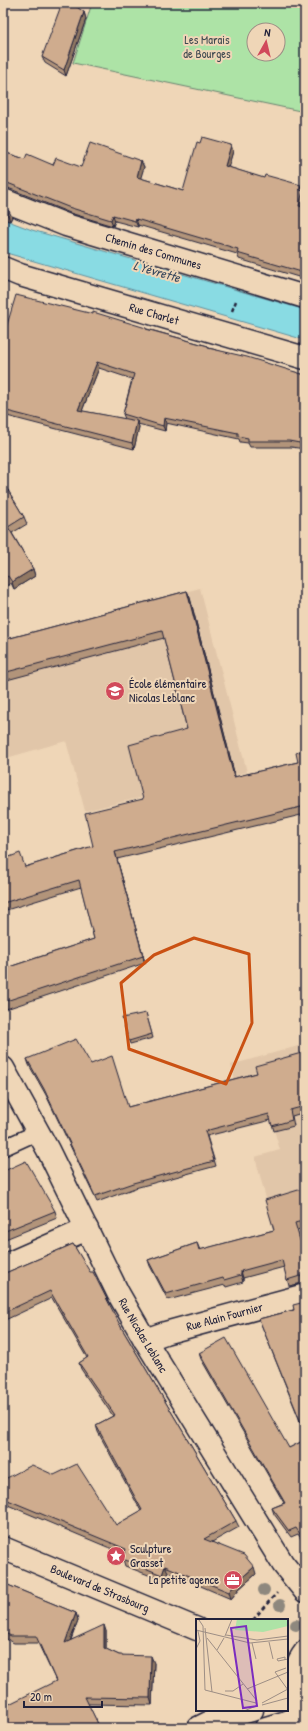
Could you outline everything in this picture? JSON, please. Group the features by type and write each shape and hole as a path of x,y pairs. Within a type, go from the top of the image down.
{"street":[{"name":"Chemin des Communes","path":"3,200 66,225 305,297"},
{"name":"Rue Charlet","path":"3,268 20,275 305,358"},
{"name":"Rue Nicolas Leblanc","path":"3,1068 38,1132 118,1293 145,1340 283,1564 300,1584"},
{"path":"3,1266 87,1229"},
{"name":"Rue Alain Fournier","path":"145,1340 165,1333 305,1295"},
{"name":"Boulevard de Strasbourg","path":"3,1548 196,1629"},
{"path":"266,1728 302,1723 290,1698 296,1662"},
{"path":"198,1728 249,1711"}],"lane":[{"path":"3,1148 38,1132"}],"path":[{"path":"230,318 237,296"},
{"path":"255,1619 264,1606 300,1584"}],"highlighted area":[{"path":"194,938 249,954 252,1023 226,1084 129,1049 121,983 154,955"}],"shaded area":[{"name":"École élémentaire Nicolas Leblanc","path":"200,588 247,772 85,811 66,741 3,759 3,641"},
{"path":"305,1044 305,1196 268,1206 255,1157 280,1150 267,1106 240,1100 231,1065"}],"green space":[{"name":"Les Marais de Bourges","path":"92,3 305,3 305,112 73,63"}],"water":[{"name":"L'Yévrette","path":"3,219 32,230 305,310 305,340 3,252"}],"building":[{"path":"62,3 71,3 84,12 64,70 42,57"},
{"path":"202,137 231,145 225,166 264,178 265,175 301,185 300,190 303,191 299,206 305,207 305,273 237,253 238,249 136,219 135,221 113,215 111,220 68,207 3,182 3,152 25,159 27,154 53,165 56,158 81,167 90,143 141,161 137,177 183,191 197,142 200,143"},
{"path":"3,208 9,211 8,215 3,214"},
{"path":"16,295 93,314 93,312 146,329 208,346 208,348 247,357 305,375 305,444 289,441 248,441 248,438 238,436 238,433 164,418 163,426 123,414 134,374 97,362 78,410 137,421 132,443 3,410 3,338"},
{"path":"3,482 24,517 8,527 33,569 12,582 8,576 3,579"},
{"path":"187,591 234,777 298,762 296,753 305,750 305,806 115,852 143,956 3,1002 3,969 94,939 79,880 3,903 3,857 4,859 20,853 25,867 93,846 85,813 143,799 129,745 187,729 162,631 3,673 3,640"},
{"path":"146,1013 152,1034 129,1041 122,1018"},
{"path":"76,1039 91,1064 112,1056 128,1107 257,1073 255,1066 305,1052 305,1106 290,1110 292,1120 272,1126 269,1114 205,1131 214,1161 133,1183 95,1196 44,1089 27,1059"},
{"path":"26,1161 55,1211 3,1232 3,1197 6,1196 3,1188 4,1171"},
{"path":"305,1188 305,1220 295,1223 305,1257 305,1277 300,1276 287,1280 282,1260 241,1271 241,1275 224,1280 223,1278 166,1294 148,1260 197,1243 199,1250 274,1230 265,1200"},
{"path":"73,1244 90,1272 93,1272 121,1327 236,1521 204,1539 244,1555 254,1567 236,1583 229,1592 165,1566 162,1575 123,1559 126,1549 3,1498 3,1480 32,1465 54,1475 77,1464 116,1525 142,1510 96,1425 115,1415 79,1363 88,1357 50,1291 3,1313 3,1274"},
{"path":"305,1302 305,1424 302,1425 259,1319 294,1310 293,1305"},
{"path":"226,1338 289,1448 305,1440 305,1541 296,1528 289,1531 272,1508 285,1503 199,1353"},
{"path":"3,1583 76,1613 65,1643 104,1625 104,1648 119,1655 151,1656 150,1698 85,1697 99,1726 94,1728 3,1728 3,1707 56,1681 36,1636 11,1636 3,1632"}],"place":[{"name":"École élémentaire Nicolas Leblanc","path":"115,691"},
{"name":"Sculpture Grasset","path":"116,1556"},
{"name":"La petite agence","path":"233,1580"}]}
